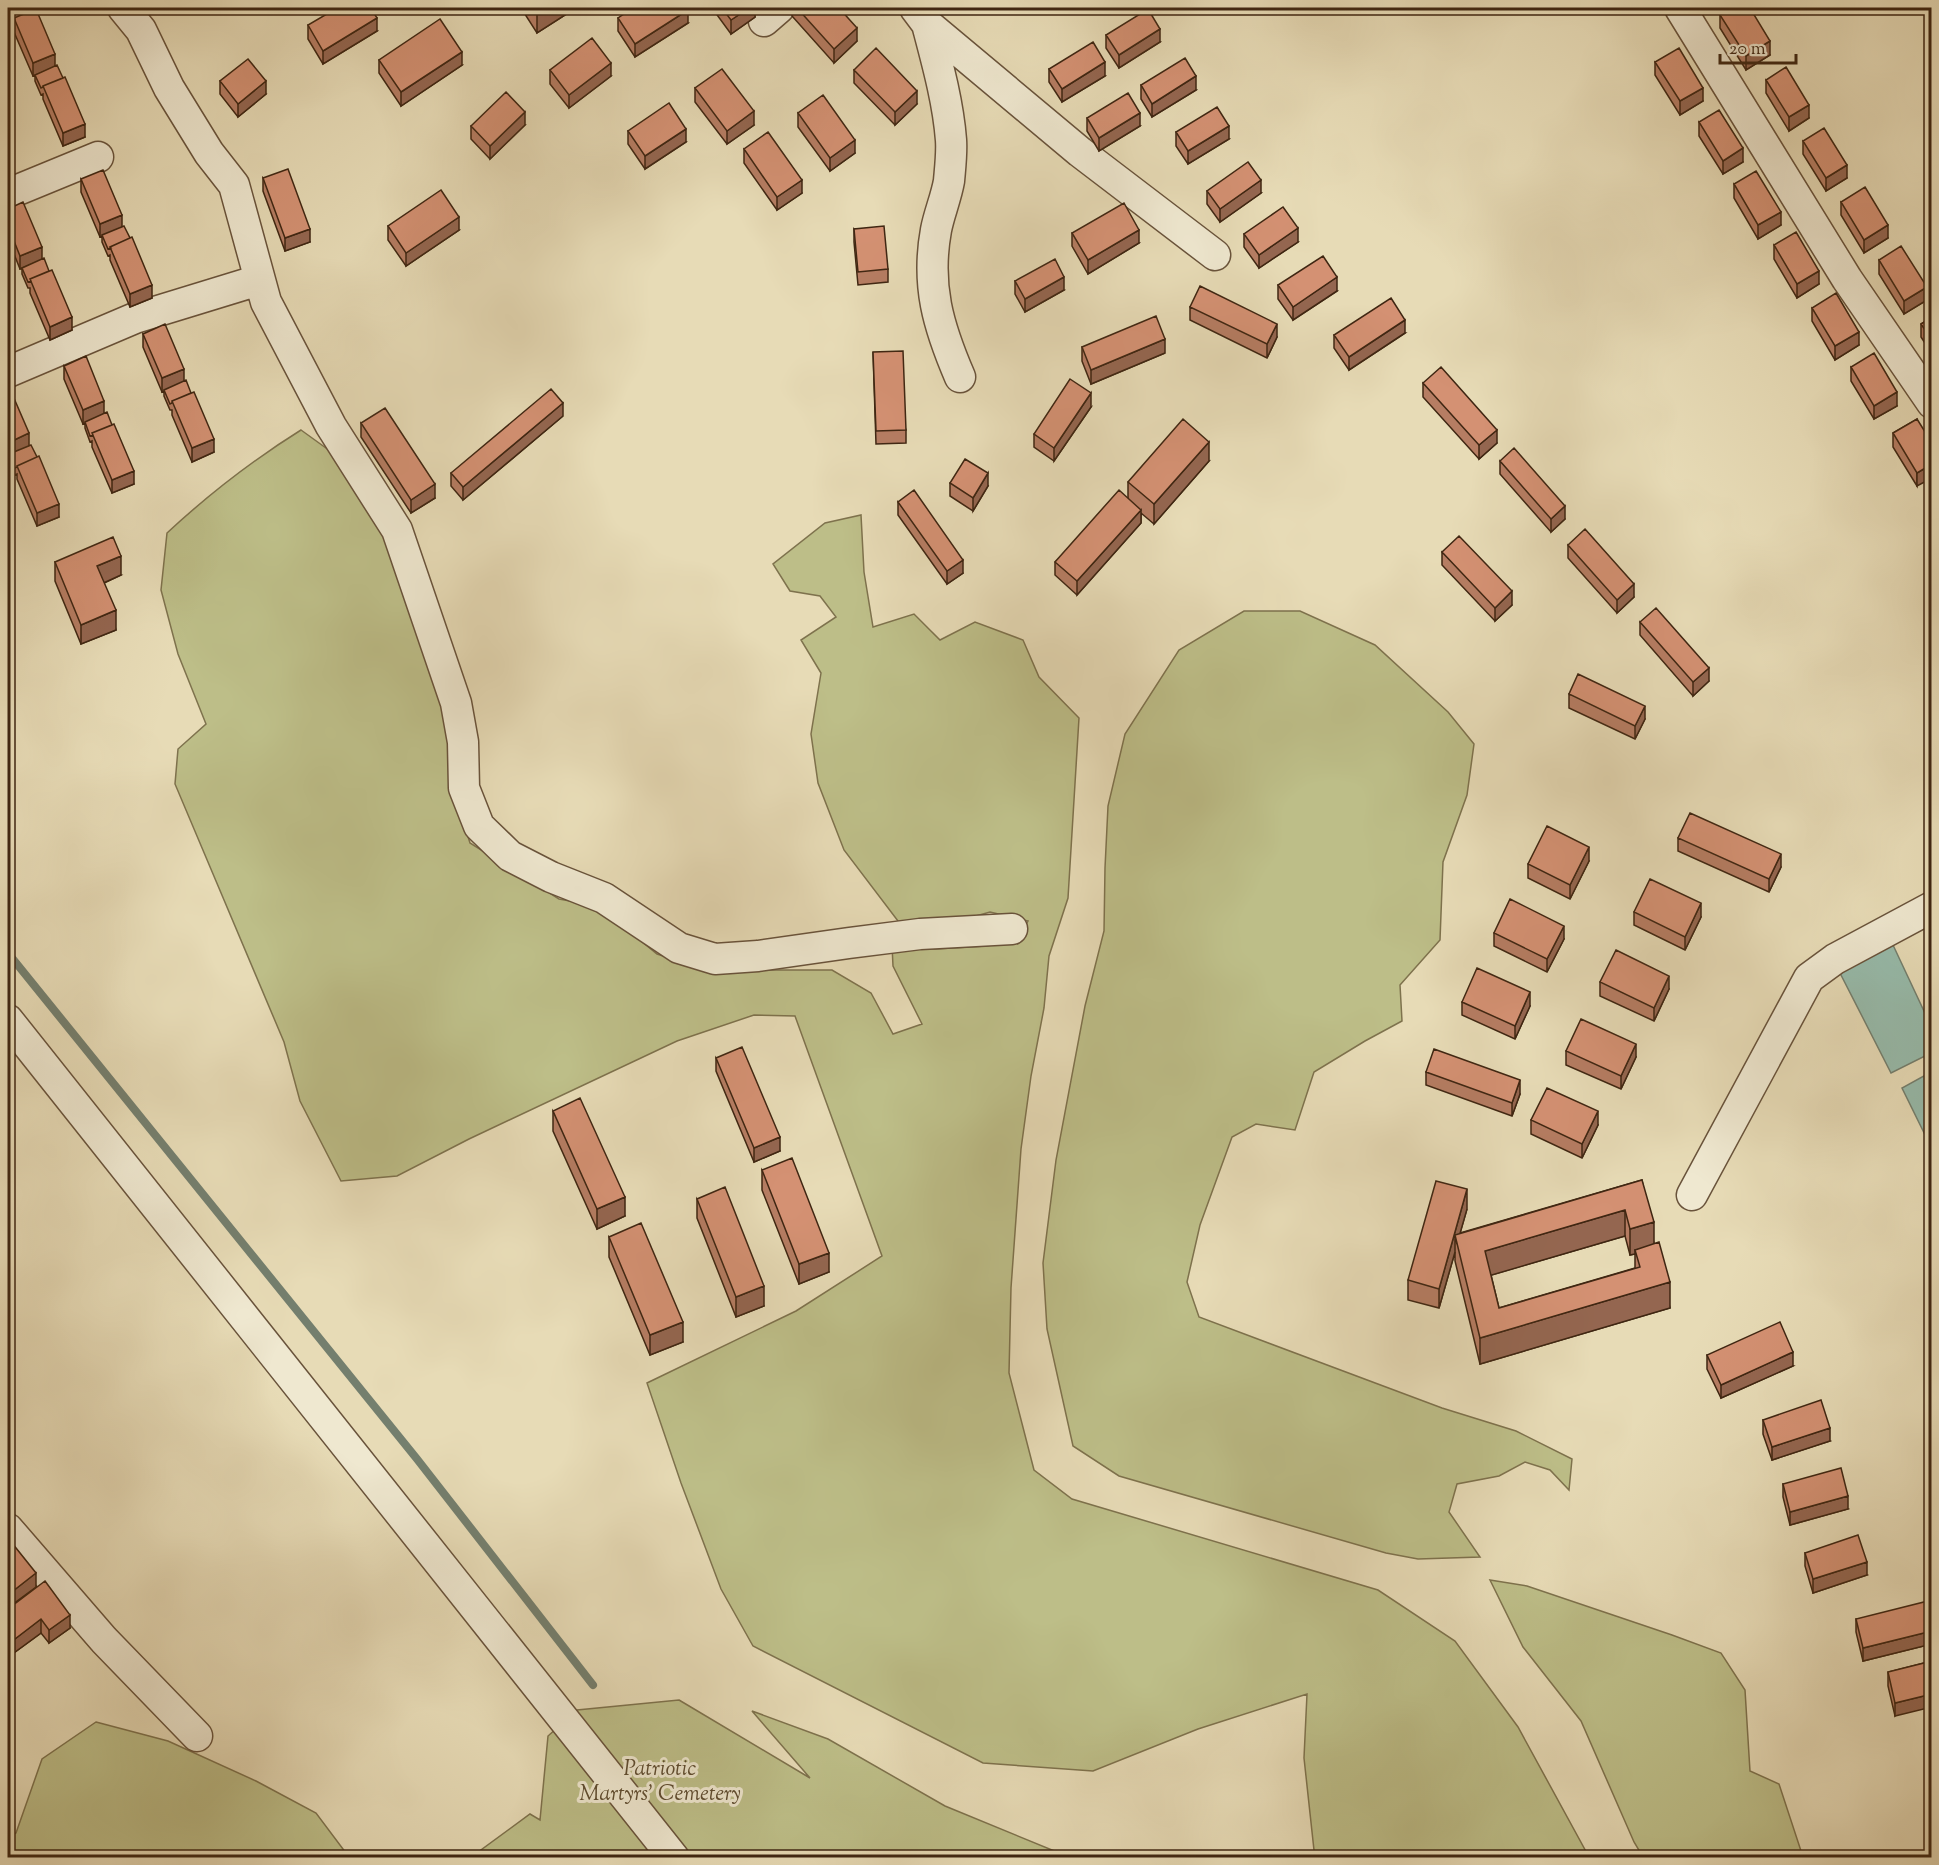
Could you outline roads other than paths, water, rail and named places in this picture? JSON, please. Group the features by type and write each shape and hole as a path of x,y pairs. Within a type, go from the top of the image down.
{"street":[{"path":"123,8 141,30 174,98 209,153 234,185 266,302 331,426 397,530 456,703 463,742 464,788 479,826 510,856 551,877 604,898 679,948 715,959 758,957 920,934 1012,929"},
{"path":"1680,8 1847,279 1932,403"},
{"path":"921,16 1080,152 1215,255"},
{"path":"921,16 941,78 951,141 949,182 936,229 931,268 934,303 948,349 960,376"},
{"path":"8,194 98,157"},
{"path":"8,372 135,318 259,280"},
{"path":"1692,1195 1809,978 1835,959 1932,908"},
{"path":"8,1020 674,1857"},
{"path":"8,1529 104,1640 197,1736"}],"waterway":[{"path":"8,953 417,1459 593,1685"}],"park label":[{"name":"Patriotic Martyrs' Cemetery","path":"660,1780"}]}
